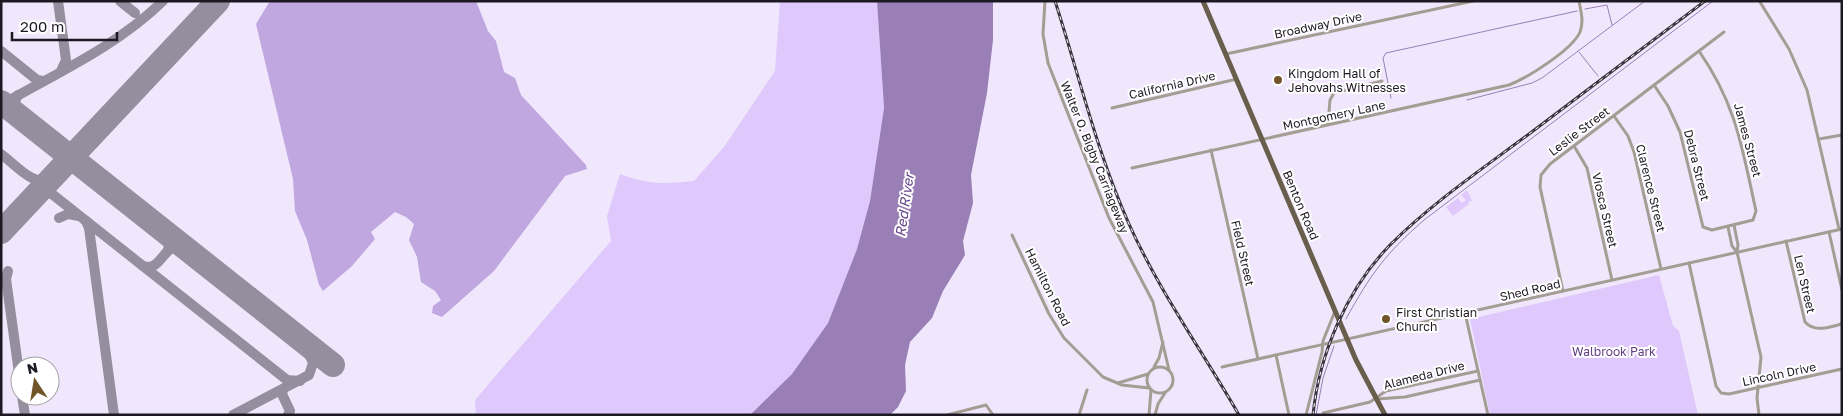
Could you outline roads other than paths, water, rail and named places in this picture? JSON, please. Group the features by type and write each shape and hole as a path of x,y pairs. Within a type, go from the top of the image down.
{"main road":[{"name":"Benton Road","path":"1203,1 1348,340 1384,415"}],"street":[{"name":"Walter O. Bigby Carriageway","path":"1045,1 1043,22 1046,54 1109,218 1154,302 1170,370"},
{"name":"Broadway Drive","path":"1226,54 1473,1"},
{"name":"Montgomery Lane","path":"1132,168 1497,88 1520,80 1577,37 1582,21 1579,1"},
{"path":"1760,2 1787,45 1809,97 1841,229"},
{"name":"Leslie Street","path":"1562,291 1539,184 1541,175 1547,167 1724,32"},
{"name":"James Street","path":"1699,51 1719,82 1734,115 1756,211 1753,220 1731,226"},
{"name":"California Drive","path":"1112,108 1237,80"},
{"path":"1328,124 1330,100 1336,91 1382,81"},
{"name":"Debra Street","path":"1654,85 1668,106 1680,132 1702,225 1710,230 1731,226"},
{"name":"Clarence Street","path":"1614,116 1632,146 1661,269"},
{"path":"1819,139 1842,135"},
{"name":"Viosca Street","path":"1574,146 1587,168 1612,280"},
{"name":"Field Street","path":"1211,150 1258,359"},
{"path":"1731,226 1731,244 1737,252"},
{"path":"1731,226 1738,245 1737,252 1761,357 1758,388 1759,415"},
{"name":"Shed Road","path":"1222,367 1841,229"},
{"path":"1829,232 1842,290"},
{"name":"Hamilton Road","path":"1012,234 1049,314 1064,338 1103,377 1117,383 1150,389"},
{"name":"Len Street","path":"1786,241 1805,322 1811,327 1818,329 1842,324"},
{"name":"Lincoln Drive","path":"1689,263 1716,386 1721,393 1729,394 1842,369"},
{"path":"1306,415 1322,345 1335,310"},
{"path":"1465,313 1488,415"},
{"path":"1117,383 1148,374 1159,358 1163,342"},
{"path":"1276,355 1289,415"},
{"path":"1153,368 1162,366 1170,370 1173,382 1158,404 1155,415"},
{"name":"Alameda Drive","path":"1376,399 1386,391 1478,371"},
{"path":"1148,374 1150,389 1149,415"},
{"name":"Alameda Drive","path":"1323,413 1376,399 1405,397 1480,380"},
{"path":"1150,389 1158,393 1166,392"},
{"path":"1079,415 1087,390"},
{"path":"947,415 986,405 993,415"}],"water":[{"name":"Red River","path":"877,1 993,1 993,40 987,93 971,175 973,203 963,241 965,255 943,291 932,318 910,342 905,365 906,391 898,407 890,415 750,415 792,374 828,323 857,249 870,201 884,108"}],"waterway":[{"path":"1467,100 1532,83 1542,78 1645,1"},
{"path":"1346,319 1380,265 1399,243 1424,220 1713,1"},
{"path":"1585,9 1607,5 1612,25"},
{"path":"1391,98 1383,58 1386,53 1577,11"},
{"path":"1579,52 1598,76"},
{"path":"1316,415 1323,378 1334,346"}],"railway":[{"path":"1055,1 1107,170 1129,224 1167,297 1239,415"},
{"path":"1313,415 1322,369 1338,324 1348,302 1361,282 1390,245 1458,187 1705,1"}],"place":[{"name":"Kingdom Hall of Jehovahs Witnesses","path":"1278,80"},
{"name":"First Christian Church","path":"1386,319"}],"park label":[{"name":"Walbrook Park","path":"1614,351"}]}
